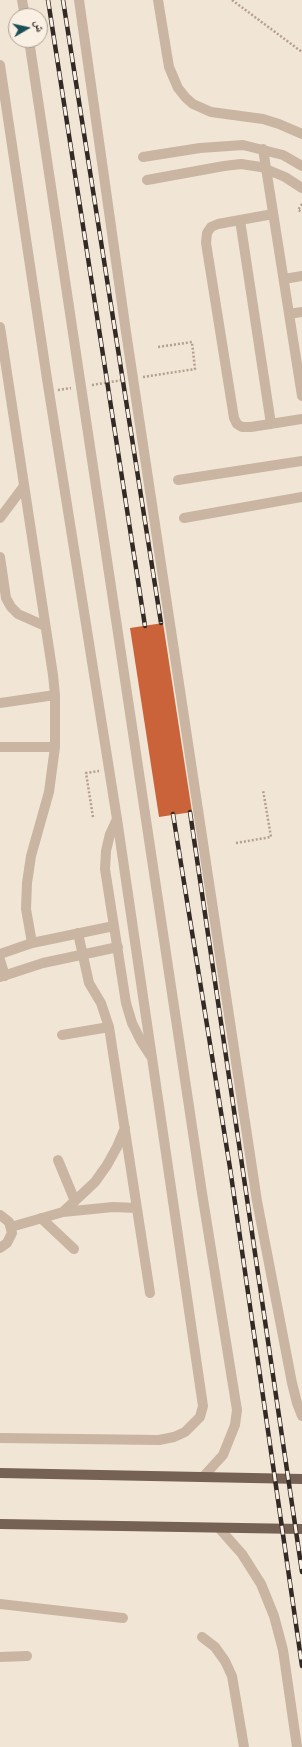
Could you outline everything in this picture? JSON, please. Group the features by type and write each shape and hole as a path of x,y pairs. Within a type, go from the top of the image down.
{"main road":[{"path":"0,1473 302,1479"},
{"path":"0,1524 302,1529"}],"street":[{"path":"79,0 126,332 257,1201 292,1383 302,1416"},
{"path":"158,0 169,67 178,88 186,98 197,106 210,112 227,116 264,119 302,134"},
{"path":"29,48 202,1193 237,1410 235,1425 223,1455 203,1477"},
{"path":"0,65 48,387 117,819 202,1406 200,1417 185,1432 174,1437 159,1440 0,1438"},
{"path":"143,157 200,148 243,145 283,155 302,166"},
{"path":"263,149 302,396"},
{"path":"147,180 241,164 261,167 285,177 302,188"},
{"path":"273,214 218,224 211,228 207,233 206,243 234,418 237,424 242,427 302,419"},
{"path":"240,220 270,424"},
{"path":"284,279 302,276"},
{"path":"289,314 302,312"},
{"path":"0,327 54,695 55,747 49,792 31,856 27,883 26,910 32,943"},
{"path":"178,480 302,462"},
{"path":"0,518 24,486"},
{"path":"184,518 302,497"},
{"path":"0,557 6,598 11,607 18,614 45,626"},
{"path":"0,703 54,695"},
{"path":"0,747 55,747"},
{"path":"117,819 110,834 106,851 105,869 126,1003 132,1023 141,1041 152,1057"},
{"path":"0,954 32,943 114,926"},
{"path":"78,933 89,983 101,1003 109,1027 150,1293"},
{"path":"0,960 2,977 43,963 118,947"},
{"path":"62,1035 109,1027"},
{"path":"63,1212 94,1182 107,1165 125,1128"},
{"path":"58,1160 75,1201"},
{"path":"11,1227 63,1212 113,1207 137,1208"},
{"path":"0,1215 5,1218 11,1227 10,1238 7,1243 0,1248"},
{"path":"41,1218 74,1249"},
{"path":"219,1528 246,1560 260,1584 274,1616 283,1650 297,1747"},
{"path":"0,1604 123,1618"},
{"path":"202,1637 215,1647 225,1661 232,1676 244,1747"},
{"path":"0,1657 27,1656"}],"path":[{"path":"232,0 302,52"},
{"path":"302,204 298,210 302,212"},
{"path":"141,378 195,369 192,342 158,347"},
{"path":"87,386 126,380"},
{"path":"56,391 72,388"},
{"path":"86,773 93,817"},
{"path":"236,843 271,837 263,790"}],"building":[{"path":"163,623 192,812 159,817 130,628"}],"railway":[{"path":"48,0 145,626"},
{"path":"63,0 161,623"},
{"path":"190,812 302,1572"},
{"path":"173,814 230,1168 302,1666"}]}
